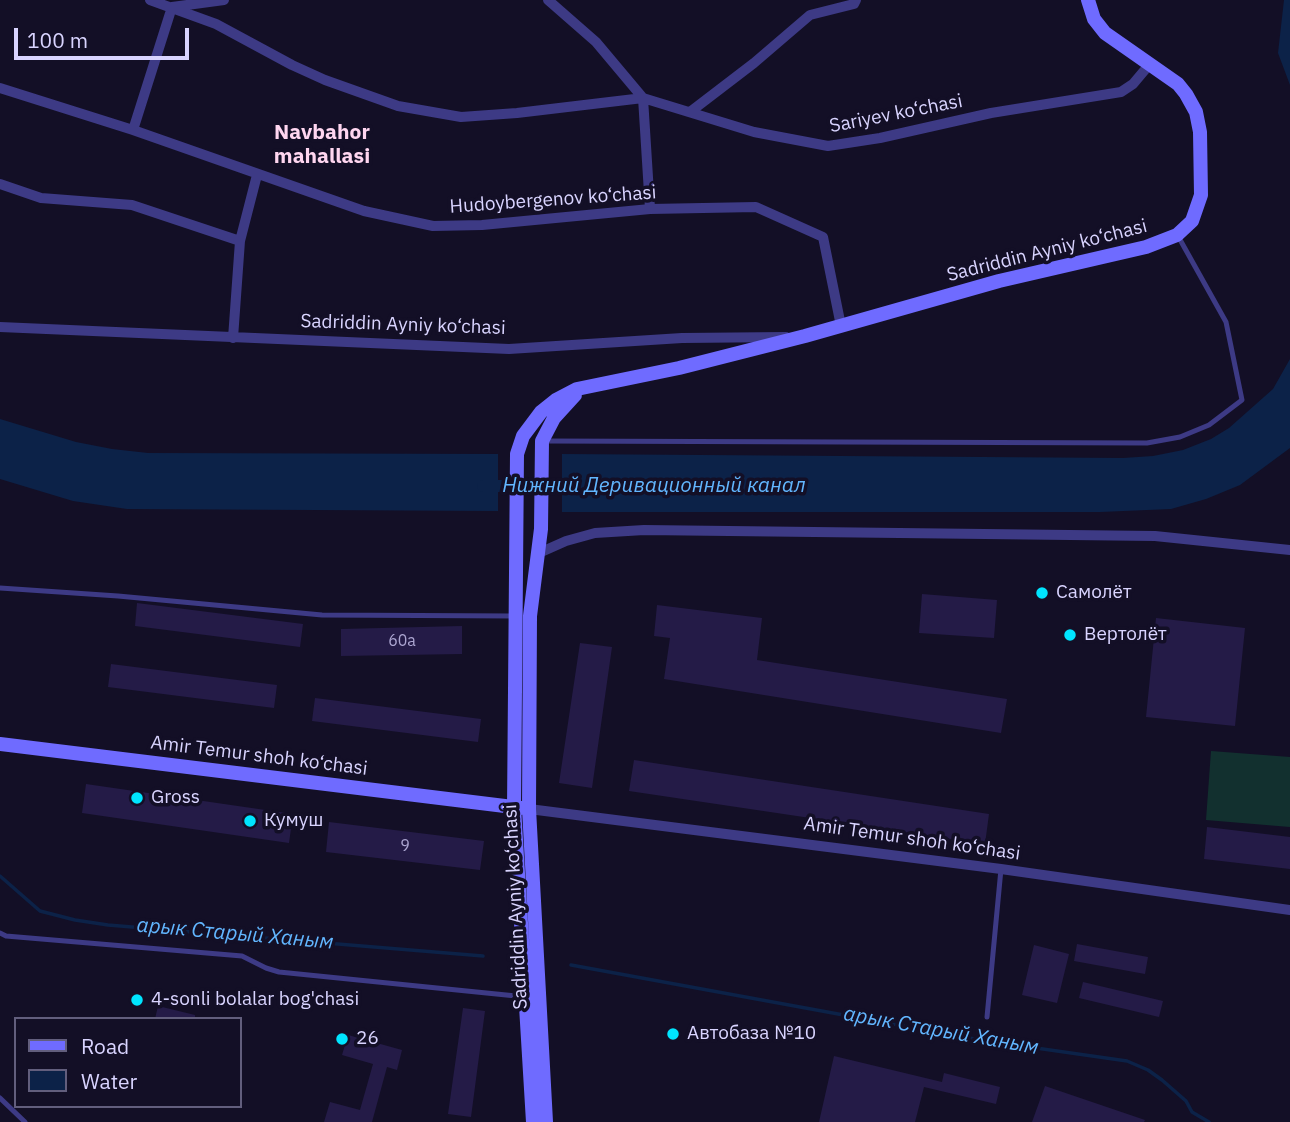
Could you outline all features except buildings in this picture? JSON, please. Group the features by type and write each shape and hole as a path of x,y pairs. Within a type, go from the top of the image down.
{"main road":[{"name":"Sadriddin Ayniy ko‘chasi","path":"533,1122 514,807 517,454 526,431 546,408 570,391 679,368 805,336 999,281 1146,247 1177,234 1192,220 1199,204 1202,175 1199,125 1193,105 1182,88 1119,45 1099,27 1090,12 1088,0"},
{"name":"Sadriddin Ayniy ko‘chasi","path":"546,1122 529,809 530,616 541,529 542,448 548,426 567,402 580,392 602,383"},
{"name":"Amir Temur shoh ko‘chasi","path":"0,744 529,809"}],"street":[{"name":"Sariyev ko‘chasi","path":"150,0 216,24 314,75 398,106 461,117 643,98 754,132 828,145 880,138 1040,104 1121,92 1133,84 1149,65"},
{"path":"133,130 172,7 224,0"},
{"path":"548,0 596,42 643,98 650,209"},
{"path":"690,112 754,64 810,15 854,4 856,0"},
{"name":"Hudoybergenov ko‘chasi","path":"0,88 133,130 363,211 433,226 482,225 650,209 756,207 823,237 841,326"},
{"path":"233,338 240,241 257,175"},
{"path":"0,184 41,198 132,205 240,241"},
{"name":"Sadriddin Ayniy ko‘chasi","path":"0,327 509,349 682,338 805,336"},
{"path":"539,553 566,541 595,533 643,530 1155,536 1290,550"},
{"name":"Amir Temur shoh ko‘chasi","path":"529,809 1001,869 1290,910"}],"lane":[{"path":"542,448 1147,443 1180,438 1209,425 1242,400 1226,322 1177,234"},
{"path":"0,588 322,615 514,616"},
{"path":"987,1017 1001,869"},
{"path":"0,933 6,936 242,956 279,972 527,997"},
{"path":"0,1098 25,1122"}],"green space":[{"path":"1211,751 1290,757 1290,827 1206,820"}],"water":[{"path":"1284,0 1290,0 1290,85 1278,53"},
{"path":"1290,359 1290,448 1240,485 1171,509 1100,512 562,512 562,454 1123,458 1183,450 1211,439 1229,428 1273,389"},
{"path":"0,419 76,442 148,453 498,454 498,511 127,509 73,501 0,479"}],"waterway":[{"name":"Нижний Деривационный канал","path":"483,486 577,486"},
{"name":"арык Старый Ханым","path":"0,876 40,911 75,920 483,956"},
{"name":"арык Старый Ханым","path":"571,965 980,1040 1127,1061 1148,1070 1162,1080 1186,1101 1192,1112 1209,1122"}],"place":[{"name":"Самолёт","path":"1042,593"},
{"name":"Вертолёт","path":"1070,635"},
{"name":"Gross","path":"137,798"},
{"name":"Кумуш","path":"250,821"},
{"name":"4-sonli bolalar bog'chasi","path":"137,1000"},
{"name":"Автобаза №10","path":"673,1034"},
{"name":"26","path":"342,1039"}],"district":[{"name":"Navbahor mahallasi","path":"322,145"}]}
